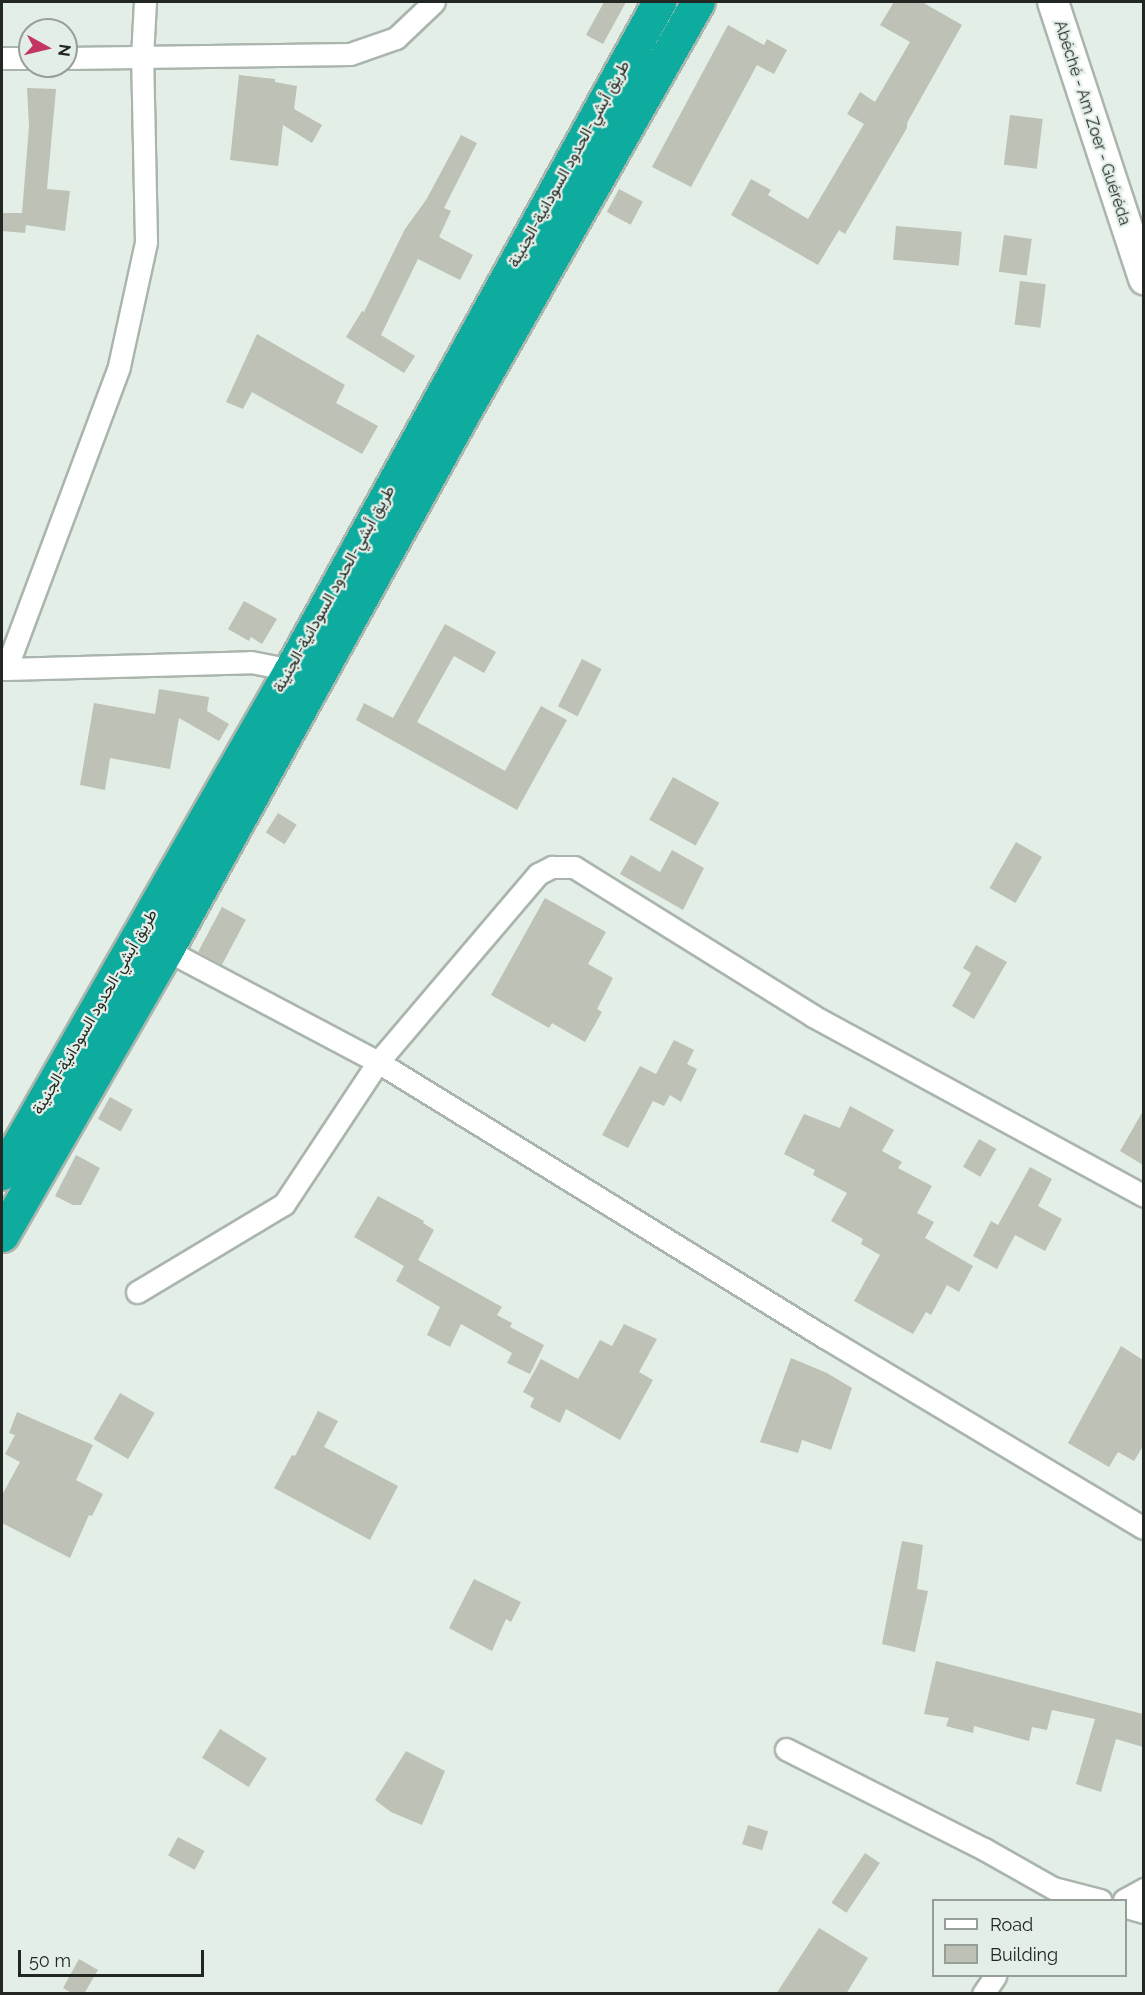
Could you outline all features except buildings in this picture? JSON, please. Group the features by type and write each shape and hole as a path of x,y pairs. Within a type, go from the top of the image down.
{"highway":[{"name":"طريق أبشي-الحدود السودانية-الجنينة","path":"2,1173 153,943 305,673 659,2"},
{"path":"305,673 466,409 698,2"},
{"path":"2,1235 153,943"}],"main road":[{"name":"Abéché - Am Zoer - Guéréda","path":"1053,2 1143,279"}],"street":[{"path":"145,2 142,57 146,242 119,366 4,669 250,662 305,673"},
{"path":"78,58 350,54 396,38 434,2"},
{"path":"2,58 18,58"},
{"path":"137,1292 284,1204 378,1062 538,874 552,867 574,867 813,1016 1143,1196"},
{"path":"153,943 378,1062 816,1332 1143,1528"},
{"path":"786,1749 924,1821 984,1849 1049,1894 1092,1899"},
{"path":"1126,1899 1143,1889"},
{"path":"1127,1908 1143,1912"},
{"path":"983,1994 994,1977"}]}
